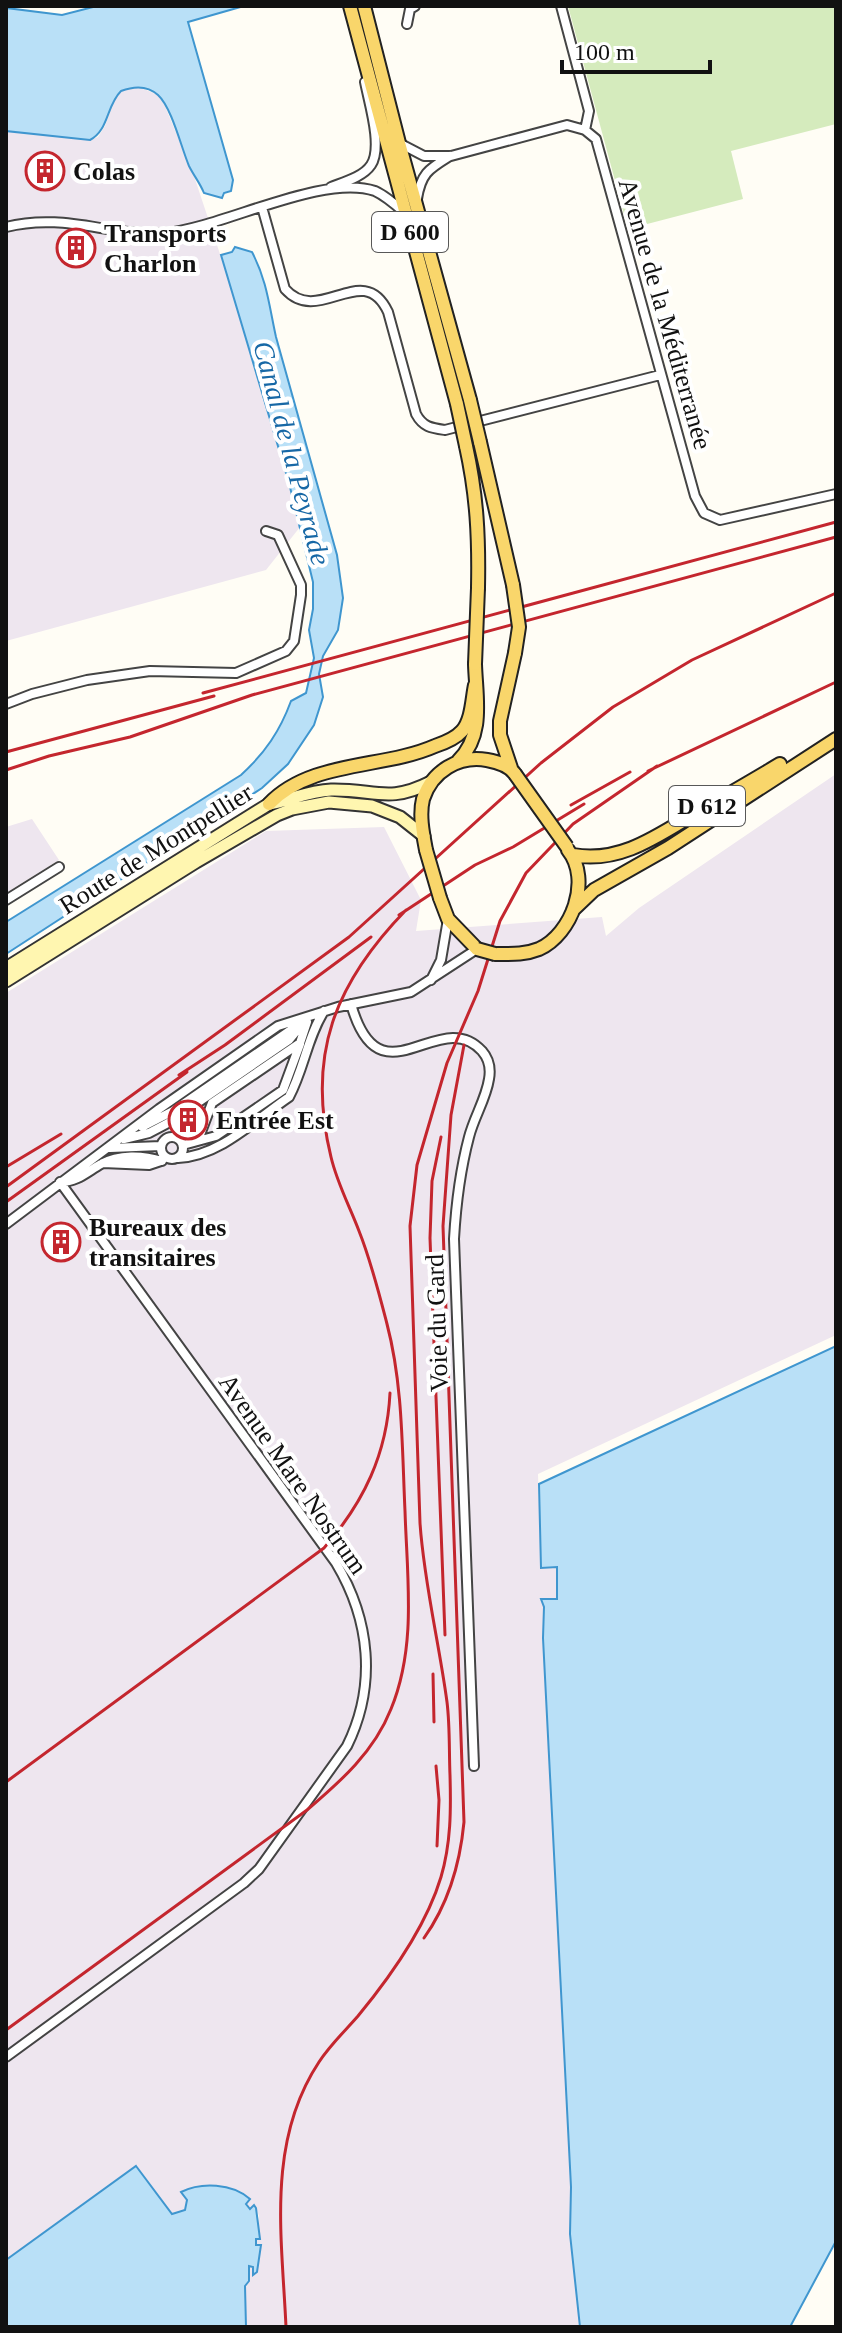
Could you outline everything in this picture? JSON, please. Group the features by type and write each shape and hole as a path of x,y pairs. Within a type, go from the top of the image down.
{"main road":[{"name":"D 600","path":"350,6 457,404 475,490 479,527 475,664 477,725 474,740 458,761"},
{"name":"D 600","path":"364,6 470,400 513,585 519,627 500,735 513,771"},
{"name":"D 600","path":"269,804 277,795 324,773 419,753 448,741 463,731 475,685"},
{"name":"D 612","path":"570,851 590,859 629,850 836,737"},
{"name":"D 612","path":"573,910 594,890 668,848 836,737"},
{"path":"478,758 513,771 570,851 578,894 573,910 551,942 521,954 495,954 477,949 448,919 426,850 423,801 431,782 458,761 478,758"},
{"name":"Route de Montpellier","path":"6,968 269,804 329,790 397,795 410,793 431,782"},
{"name":"Route de Montpellier","path":"6,981 210,853 292,809 329,802 372,806 400,817 424,836"}],"street":[{"path":"407,24 410,9 415,6"},
{"path":"399,143 424,156 451,156 567,125 585,130 589,111 561,6"},
{"path":"6,227 48,221 166,233 320,192 357,176 371,165 376,142 363,60"},
{"name":"Avenue de la Méditerranée","path":"585,130 596,139 660,375 695,496 704,513 720,520 836,494"},
{"path":"416,204 426,171 451,156"},
{"path":"320,192 361,188 384,196 405,213"},
{"path":"262,207 285,289 293,299 305,302 362,290 382,299 416,414 421,423 432,428 445,430 660,375"},
{"path":"6,704 87,680 150,671 236,673 286,651 294,641 301,607 301,585 278,535 266,531"},
{"path":"6,900 59,867"},
{"path":"430,981 441,960 448,919"},
{"path":"6,1224 104,1149 278,1026 351,1004 411,992 477,949"},
{"name":"Voie du Gard","path":"351,1004 357,1028 374,1048 387,1052 458,1038 475,1044 489,1060 489,1080 461,1171 454,1239 474,1766"},
{"path":"60,1182 73,1182 102,1163 121,1157 169,1159 194,1157 214,1150 289,1097 314,1026 324,1011"},
{"path":"183,1145 216,1136 283,1090 308,1018"},
{"path":"119,1140 149,1133 168,1123 289,1040 308,1018"},
{"path":"198,1140 212,1103 300,1043"},
{"path":"171,1136 178,1138 183,1152 169,1159 161,1152 161,1146 171,1136"},
{"path":"104,1149 161,1146"},
{"name":"Avenue Mare Nostrum","path":"6,2057 259,1869 347,1746 355,1729 367,1680 363,1623 348,1583 336,1563 60,1182"}],"shaded area":[{"path":"137,86 158,95 165,106 195,179 249,341 300,527 266,570 6,641 6,131 90,140 98,137 105,126 115,97"},
{"path":"836,774 836,1335 538,1474 541,1568 557,1567 557,1599 544,1607 543,1639 571,2187 570,2234 580,2327 246,2327 245,2286 249,2265 253,2267 259,2216 254,2205 250,2209 246,2204 250,2199 228,2187 195,2187 182,2192 187,2200 185,2210 172,2214 136,2166 6,2260 6,993 266,831 384,827 421,900 416,931 602,917 606,936 639,908"},
{"path":"32,819 59,860 6,893 6,827"}],"green space":[{"path":"568,6 836,6 836,124 731,151 743,199 628,229"}],"water":[{"path":"97,6 244,6 188,22 233,180 231,191 224,193 222,198 204,193 189,166 168,109 158,95 145,88 121,91 101,130 90,140 6,131 6,8 62,15"},
{"name":"Canal de la Peyrade","path":"235,247 252,252 261,273 337,555 343,598 338,630 323,656 319,674 323,697 314,725 288,764 262,788 6,954 6,922 241,775 271,741 291,701 306,693 314,658 309,630 313,582 289,483 221,255 232,252"},
{"path":"836,1346 836,2241 790,2327 580,2327 570,2234 571,2187 543,1638 544,1607 541,1599 557,1599 557,1567 541,1568 539,1484"},
{"path":"136,2166 172,2214 185,2210 187,2200 181,2192 198,2187 226,2187 250,2199 246,2204 250,2209 254,2205 256,2208 260,2239 256,2239 256,2245 261,2245 257,2272 253,2275 253,2267 249,2266 249,2281 245,2286 246,2327 6,2327 6,2260"}],"railway":[{"path":"203,693 836,522"},
{"path":"6,770 49,756 130,737 252,695 836,537"},
{"path":"6,1187 349,937 541,763 613,707 692,660 836,593"},
{"path":"648,771 836,682"},
{"path":"6,752 214,696"},
{"path":"286,2327 281,2191 291,2124 302,2093 319,2062 383,1984 417,1932 441,1877 449,1839 448,1711 420,1523 410,1226 417,1165 447,1063 478,991 500,921 526,873 573,824 657,766"},
{"path":"571,805 630,772"},
{"path":"399,915 475,865 513,847 584,804"},
{"path":"6,2030 307,1810 344,1777 366,1752 391,1709 404,1661 408,1611 399,1394 392,1347 374,1277 331,1157 322,1086 332,1023 344,993 381,937 406,910"},
{"path":"179,1075 225,1045 371,937"},
{"path":"424,1938 452,1883 464,1822 443,1226 451,1115 464,1045"},
{"path":"6,1202 187,1072"},
{"path":"6,1167 61,1134"},
{"path":"441,1137 432,1181 430,1238 445,1635"},
{"path":"6,1782 324,1548 351,1513 371,1476 384,1436 390,1393"},
{"path":"433,1674 434,1722"},
{"path":"436,1766 439,1800 437,1846"}],"place":[{"name":"Colas","path":"45,171"},
{"name":"Transports Charlon","path":"76,248"},
{"name":"Entrée Est","path":"188,1120"},
{"name":"Bureaux des transitaires","path":"61,1242"}]}
